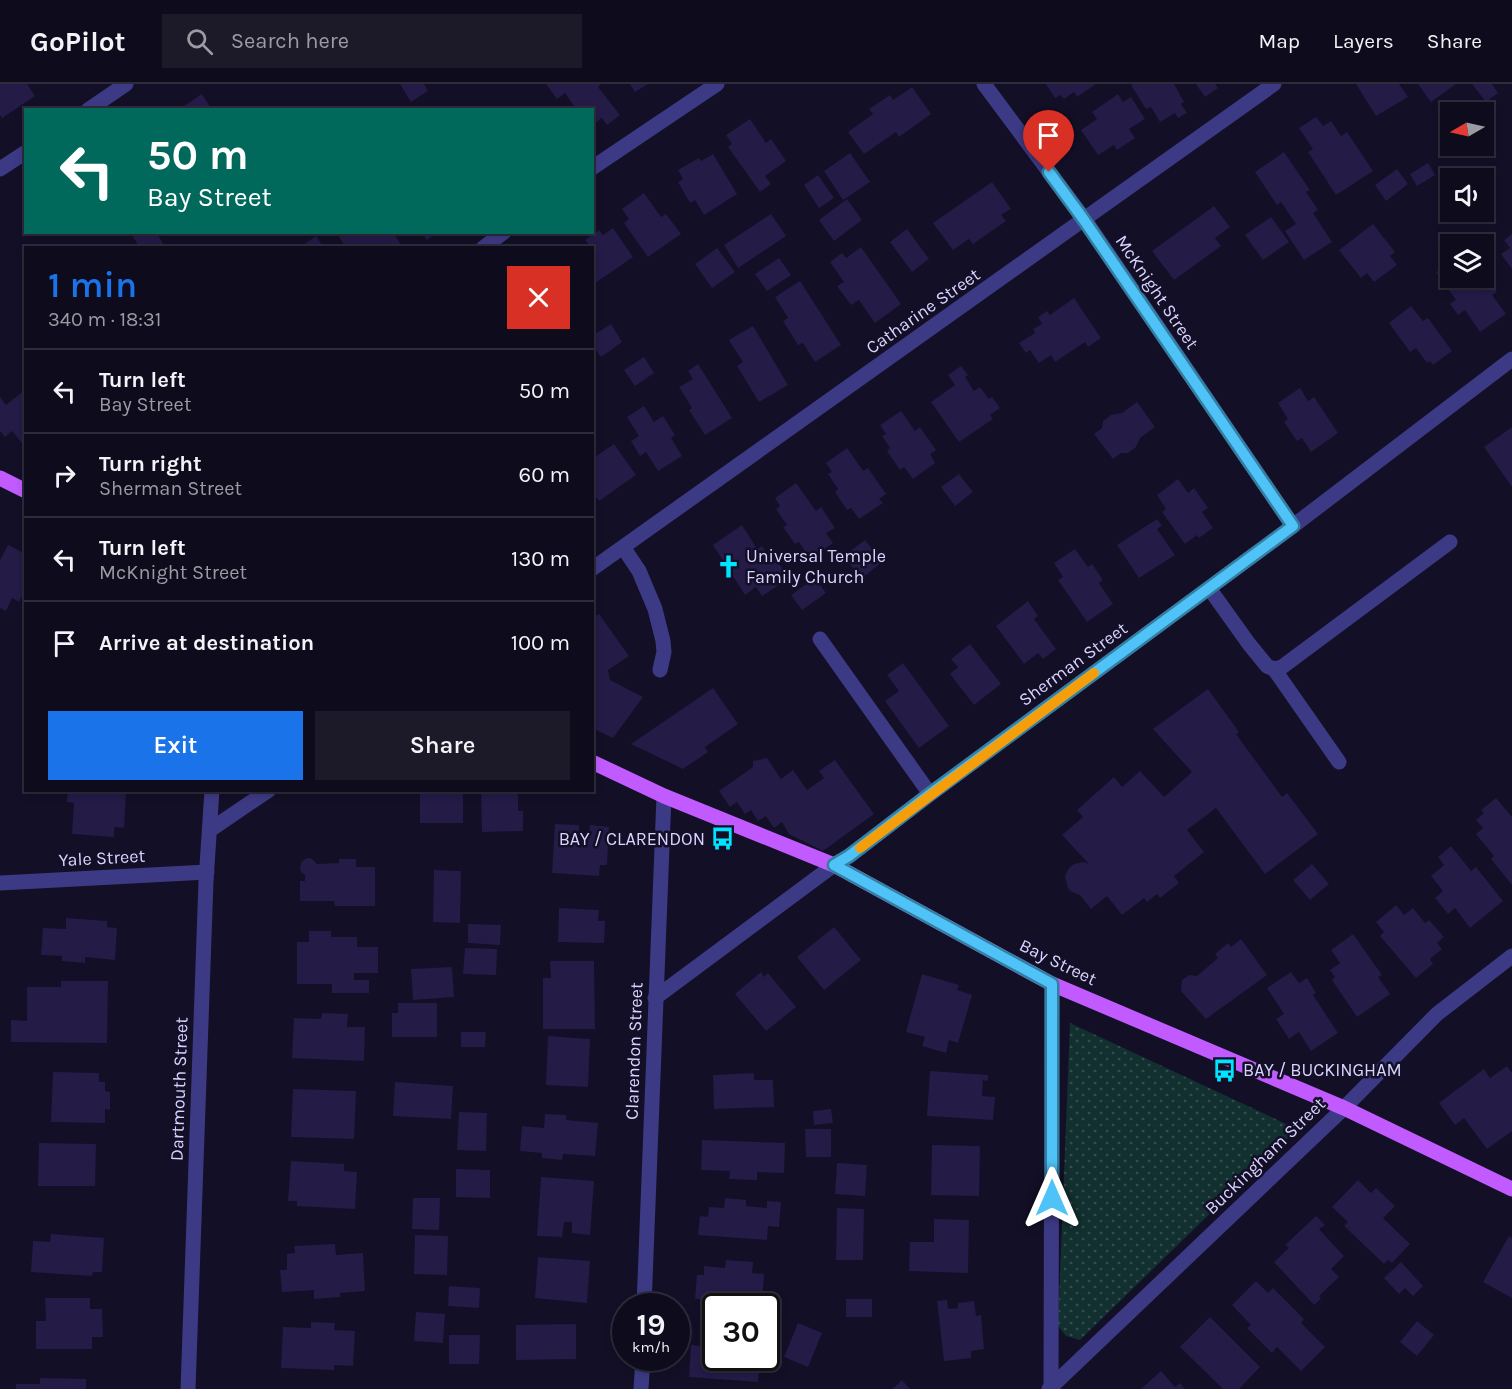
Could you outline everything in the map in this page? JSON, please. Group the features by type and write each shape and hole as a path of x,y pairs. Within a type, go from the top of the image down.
{"main road":[{"path":"0,478 24,490"},
{"name":"Bay Street","path":"594,763 664,796 834,865 1052,984 1344,1108 1512,1189"}],"street":[{"path":"91,108 126,84"},
{"path":"594,167 717,84"},
{"name":"McKnight Street","path":"984,84 1084,220 1293,526"},
{"name":"Catharine Street","path":"594,568 1274,84"},
{"path":"0,170 24,153"},
{"path":"486,246 501,234"},
{"name":"Sherman Street","path":"655,998 1293,526 1512,359"},
{"path":"1274,669 1282,667 1450,542"},
{"path":"624,547 639,571 655,609 664,652 660,670"},
{"path":"1209,588 1249,644 1267,666 1274,669 1339,762"},
{"path":"820,639 930,794"},
{"name":"Dartmouth Street","path":"188,1389 212,792"},
{"path":"210,830 266,792"},
{"name":"Clarendon Street","path":"644,1293 664,796"},
{"name":"Yale Street","path":"0,883 207,872"},
{"name":"Buckingham Street","path":"1050,1388 1344,1108 1437,1014 1512,956"},
{"path":"1050,1388 1052,984"},
{"path":"642,1371 642,1389"}],"green space":[{"path":"1070,1023 1297,1129 1080,1340 1066,1336 1058,1326"}],"building":[{"path":"0,84 27,84 35,96 2,118 0,115"},
{"path":"400,84 424,84 428,91 411,102"},
{"path":"546,84 601,84 598,87 620,115 607,125 602,118 594,124 594,108 576,108 565,93 557,99"},
{"path":"630,84 648,84 635,92"},
{"path":"1046,84 1096,84 1077,97 1074,92 1064,99 1061,95 1055,98"},
{"path":"1174,84 1187,113 1178,118 1175,113 1160,122 1151,107 1146,109 1131,85"},
{"path":"1196,84 1215,84 1218,88 1205,97"},
{"path":"1356,84 1399,84 1408,97 1376,116"},
{"path":"1418,84 1456,84 1431,102"},
{"path":"1472,84 1492,84 1498,93 1486,102"},
{"path":"912,87 931,114 899,137 896,132 864,154 848,132 873,114 869,109 890,95 893,100"},
{"path":"202,94 211,108 181,108"},
{"path":"1118,94 1123,102 1131,97 1145,119 1129,129 1135,138 1117,150 1114,145 1098,155 1081,130 1097,119 1092,112"},
{"path":"1316,117 1323,126 1331,121 1341,136 1347,132 1373,171 1336,195 1308,152 1313,149 1299,128"},
{"path":"750,119 766,143 771,139 786,161 765,176 771,184 760,192 728,147 732,144 726,135"},
{"path":"1284,152 1310,190 1306,192 1318,210 1313,213 1332,242 1304,260 1285,231 1296,224 1281,202 1277,205 1255,172"},
{"path":"850,153 870,182 843,200 824,171"},
{"path":"713,154 737,194 704,215 695,200 690,203 678,182 683,179 678,170 699,158 701,161"},
{"path":"1428,163 1435,175 1417,186 1410,174"},
{"path":"1397,169 1408,184 1386,201 1375,185"},
{"path":"818,175 834,198 819,208 804,185"},
{"path":"992,182 1011,209 1001,215 1006,221 973,244 969,239 953,250 933,223"},
{"path":"644,193 661,217 666,214 681,234 648,257 624,223 629,219 622,209"},
{"path":"847,199 862,220 834,241 819,220"},
{"path":"1214,206 1230,227 1215,238 1221,246 1174,280 1152,251"},
{"path":"771,214 786,236 738,268 724,245"},
{"path":"1271,217 1289,242 1263,260 1245,235"},
{"path":"1373,224 1395,252 1390,256 1397,265 1374,282 1367,273 1361,278 1339,250"},
{"path":"613,228 633,257 594,284 594,246 588,246 585,240 599,230 603,235"},
{"path":"907,229 929,259 912,272 890,242"},
{"path":"131,234 157,234 164,245 163,246 139,246"},
{"path":"337,234 394,234 402,246 345,246"},
{"path":"422,234 435,234 427,240"},
{"path":"1512,234 1512,269 1501,254 1510,248 1504,240"},
{"path":"316,236 323,246 302,246"},
{"path":"861,247 901,304 875,323 859,300 851,305 837,286 844,282 830,262 842,253 846,258"},
{"path":"717,248 735,272 712,288 695,264"},
{"path":"779,258 791,275 767,291 755,274"},
{"path":"800,281 841,345 815,362 803,343 798,345 783,321 788,318 775,297"},
{"path":"1447,288 1494,288 1497,292 1492,295 1506,314 1480,332 1465,310 1458,315 1450,304 1456,300"},
{"path":"1074,298 1101,338 1088,347 1085,342 1055,362 1051,355 1039,363 1030,350 1026,353 1019,343 1035,333 1033,329 1042,324 1038,317 1047,311 1050,315"},
{"path":"1411,306 1423,321 1428,318 1452,351 1433,365 1430,361 1427,363 1416,348 1410,352 1389,323"},
{"path":"611,324 622,342 601,357 594,347 594,335"},
{"path":"753,326 788,385 759,402 737,366 743,362 729,340"},
{"path":"644,357 654,373 635,386 624,370"},
{"path":"698,364 732,418 705,435 689,410 692,408 679,387 693,379 688,371"},
{"path":"961,366 968,375 965,377 974,391 980,387 1000,408 990,415 993,419 959,442 931,402 955,385 948,375"},
{"path":"1300,388 1308,401 1314,397 1338,433 1311,452 1302,438 1297,441 1284,422 1288,419 1278,403"},
{"path":"24,391 24,446 12,431 5,437 0,431 0,397 6,405"},
{"path":"1137,402 1155,427 1140,438 1136,447 1113,459 1094,434 1102,428 1103,421 1111,415 1122,413"},
{"path":"644,406 654,422 663,416 675,435 671,438 682,456 658,471 646,452 640,456 631,441 639,436 627,417"},
{"path":"901,411 915,431 920,427 936,450 930,454 935,463 913,479 904,467 900,470 887,451 890,448 882,436 886,434 880,425"},
{"path":"1512,427 1512,487 1484,447"},
{"path":"614,444 636,475 599,501 594,495 594,458"},
{"path":"847,448 863,471 868,468 886,494 879,499 883,503 859,519 851,508 847,510 835,492 838,489 828,474 832,472 826,463"},
{"path":"959,474 973,492 955,506 941,487"},
{"path":"1178,479 1188,493 1194,488 1208,508 1202,512 1213,528 1199,538 1197,535 1185,544 1162,512 1166,509 1157,495"},
{"path":"796,483 816,511 821,507 835,528 826,533 833,543 810,559 799,542 795,544 783,527 787,525 776,509 780,506 775,498"},
{"path":"1157,519 1162,526 1157,529 1175,555 1139,578 1117,545"},
{"path":"742,525 757,549 762,546 773,563 777,561 785,572 778,577 782,583 762,596 756,587 745,595 713,545"},
{"path":"865,540 882,562 861,579 844,556"},
{"path":"8,545 24,553 24,593 19,602 12,598 6,611 0,608 0,560"},
{"path":"1075,549 1088,567 1092,564 1103,580 1099,583 1113,604 1087,622 1058,580 1063,577 1054,563"},
{"path":"815,578 826,593 802,610 791,595"},
{"path":"1028,601 1038,616 1034,619 1056,649 1043,659 1038,653 1024,664 996,626"},
{"path":"599,614 629,656 608,670 610,680 643,697 613,738 594,729 594,617"},
{"path":"970,644 1001,684 974,705 950,674 958,667 951,659"},
{"path":"903,663 949,726 919,748 885,701 899,691 887,675"},
{"path":"713,688 738,724 705,747 708,752 683,769 631,744"},
{"path":"1208,689 1239,732 1236,734 1282,797 1287,793 1318,834 1265,874 1216,808 1187,830 1204,852 1174,876 1179,883 1160,898 1157,894 1147,902 1144,898 1122,915 1107,896 1091,909 1080,895 1068,888 1065,876 1074,864 1084,862 1089,864 1062,835 1083,817 1077,810 1114,777 1122,787 1140,771 1164,797 1192,772 1153,729"},
{"path":"767,758 781,779 793,770 807,790 824,778 819,771 835,760 874,814 823,851 789,834 782,822 774,828 766,816 758,821 751,810 745,814 737,802 730,807 719,791 753,767 753,761"},
{"path":"68,792 126,792 124,828 114,827 114,837 72,834 74,803 67,802"},
{"path":"420,792 463,792 463,823 420,823"},
{"path":"481,792 518,792 518,811 523,811 523,831 482,832"},
{"path":"1496,798 1512,817 1512,885 1491,859 1494,856 1476,834 1483,828 1476,820 1484,813 1481,810"},
{"path":"555,824 579,825 579,833 589,833 590,825 609,827 607,865 600,865 599,876 552,873"},
{"path":"1451,846 1471,871 1476,867 1503,901 1470,928 1455,908 1448,914 1435,898 1443,891 1431,876 1444,865 1438,857"},
{"path":"309,858 317,864 339,863 339,859 356,859 356,867 375,867 375,906 335,906 334,901 300,901 300,881 305,881 305,875 301,872 300,867 305,859"},
{"path":"1312,864 1329,884 1310,900 1293,880"},
{"path":"434,870 461,871 460,923 433,922"},
{"path":"1396,905 1404,915 1413,908 1425,923 1429,920 1444,937 1437,943 1442,949 1430,959 1433,964 1416,978 1380,936 1384,932 1376,922"},
{"path":"559,908 599,910 598,921 605,921 604,943 558,942"},
{"path":"66,918 107,921 107,927 117,928 115,960 85,957 85,963 62,961 62,956 41,955 43,928 66,929"},
{"path":"468,924 501,925 500,945 468,943"},
{"path":"834,927 861,960 824,990 797,957"},
{"path":"309,931 331,931 331,937 357,937 357,947 378,947 378,973 354,973 354,980 369,980 369,993 332,993 332,984 297,984 297,942 309,942"},
{"path":"1353,934 1382,975 1378,977 1390,994 1357,1017 1332,980 1335,977 1330,970 1340,963 1331,950"},
{"path":"1241,939 1267,975 1206,1019 1181,991 1182,980 1189,975 1197,976 1218,958 1215,954 1228,943 1231,947"},
{"path":"465,948 497,949 496,975 463,974"},
{"path":"550,961 594,961 595,1029 543,1029 543,978 551,978"},
{"path":"452,967 454,997 413,1000 411,969"},
{"path":"761,972 764,977 768,973 796,1007 766,1031 735,994"},
{"path":"1291,972 1299,983 1307,978 1316,993 1313,995 1338,1033 1311,1051 1299,1032 1289,1039 1276,1019 1284,1014 1267,988"},
{"path":"922,974 959,985 957,990 972,995 958,1043 949,1040 946,1053 922,1046 925,1037 906,1032"},
{"path":"61,981 108,981 107,1043 11,1042 11,1020 27,1021 27,987 61,987"},
{"path":"398,1003 437,1003 437,1037 392,1037 392,1013 398,1013"},
{"path":"322,1013 348,1014 347,1027 365,1027 364,1061 292,1058 294,1018 321,1019"},
{"path":"461,1032 486,1032 485,1047 461,1047"},
{"path":"548,1036 590,1039 588,1087 546,1085"},
{"path":"1507,1066 1512,1073 1512,1131 1487,1149 1464,1118 1455,1125 1439,1103 1484,1069 1490,1078"},
{"path":"930,1071 988,1075 988,1081 983,1080 982,1096 995,1097 993,1120 927,1116"},
{"path":"53,1072 99,1073 99,1082 105,1082 105,1091 110,1092 110,1110 105,1109 105,1123 51,1122"},
{"path":"754,1073 754,1080 773,1080 774,1107 714,1109 713,1075"},
{"path":"395,1082 453,1086 451,1119 393,1116"},
{"path":"293,1089 356,1091 354,1139 291,1137"},
{"path":"831,1109 833,1123 814,1125 813,1111"},
{"path":"459,1112 487,1113 486,1151 457,1150"},
{"path":"545,1114 566,1115 566,1120 598,1123 595,1156 563,1154 562,1160 542,1158 542,1153 520,1151 522,1126 544,1128"},
{"path":"805,1129 831,1129 831,1157 806,1157"},
{"path":"702,1140 785,1143 784,1173 757,1172 757,1180 729,1179 730,1171 701,1170"},
{"path":"39,1143 96,1144 95,1186 38,1186"},
{"path":"932,1145 980,1146 979,1196 931,1195"},
{"path":"291,1161 344,1164 344,1171 357,1172 355,1209 297,1206 297,1201 288,1201"},
{"path":"837,1163 867,1165 865,1196 835,1194"},
{"path":"456,1169 490,1170 490,1198 456,1197"},
{"path":"541,1177 594,1181 590,1235 572,1233 572,1222 564,1222 562,1237 537,1236"},
{"path":"1358,1180 1371,1193 1376,1188 1395,1206 1383,1218 1410,1244 1392,1263 1388,1260 1384,1264 1344,1226 1348,1222 1332,1207"},
{"path":"413,1198 440,1198 439,1230 412,1229"},
{"path":"725,1198 746,1200 746,1206 767,1208 767,1201 781,1202 779,1227 768,1226 767,1240 698,1235 700,1216 708,1217 709,1207 724,1208"},
{"path":"837,1208 864,1209 863,1260 836,1260"},
{"path":"1316,1216 1325,1225 1319,1229 1344,1256 1331,1269 1339,1277 1319,1296 1321,1299 1314,1305 1274,1262 1289,1248 1285,1245"},
{"path":"934,1219 969,1220 968,1273 909,1271 910,1242 934,1242"},
{"path":"51,1234 104,1238 102,1272 93,1272 92,1276 31,1272 33,1241 50,1242"},
{"path":"415,1235 448,1236 447,1275 414,1274"},
{"path":"1509,1236 1512,1238 1512,1298 1483,1282"},
{"path":"335,1244 336,1255 363,1253 365,1291 340,1293 340,1297 314,1299 314,1290 282,1292 280,1270 287,1270 287,1254 295,1253 294,1246"},
{"path":"538,1257 590,1261 587,1303 535,1298"},
{"path":"726,1260 753,1262 752,1273 764,1274 763,1293 702,1293 702,1299 695,1299 697,1275 704,1275 704,1266 725,1268"},
{"path":"1401,1262 1423,1286 1413,1296 1405,1288 1399,1294 1384,1278"},
{"path":"1256,1281 1268,1293 1273,1288 1304,1319 1301,1323 1325,1347 1301,1371 1277,1347 1272,1353 1247,1328 1251,1325 1232,1305"},
{"path":"449,1286 480,1288 479,1308 448,1306"},
{"path":"45,1298 90,1298 90,1309 102,1309 103,1337 92,1337 92,1349 36,1349 36,1321 46,1321"},
{"path":"846,1299 872,1299 872,1317 846,1317"},
{"path":"947,1300 948,1309 958,1308 958,1303 974,1301 976,1316 981,1315 984,1349 971,1351 971,1358 944,1361 937,1301"},
{"path":"416,1312 445,1314 443,1343 414,1341"},
{"path":"1210,1317 1260,1367 1239,1389 1223,1389 1180,1347"},
{"path":"1417,1321 1434,1335 1417,1356 1400,1342"},
{"path":"311,1322 335,1323 334,1330 355,1331 353,1366 334,1365 334,1370 281,1368 283,1327 311,1328"},
{"path":"798,1323 822,1333 808,1367 784,1357"},
{"path":"576,1324 576,1359 516,1360 516,1325"},
{"path":"449,1335 480,1335 479,1364 449,1364"},
{"path":"702,1337 702,1371 759,1371 758,1382 689,1377 691,1345 701,1346"},
{"path":"1161,1371 1175,1387 1180,1383 1185,1389 1141,1389"},
{"path":"40,1378 86,1379 86,1389 16,1389 16,1384 40,1384"},
{"path":"902,1380 910,1389 892,1389"}],"slow traffic":[{"path":"860,848 1094,673"}],"place":[{"name":"Universal Temple Family Church","path":"728,566"},
{"name":"BAY / CLARENDON","path":"723,839"},
{"name":"BAY / BUCKINGHAM","path":"1225,1070"}],"route":[{"path":"1049,172 1293,526 834,865 1052,984 1052,1198"}]}
